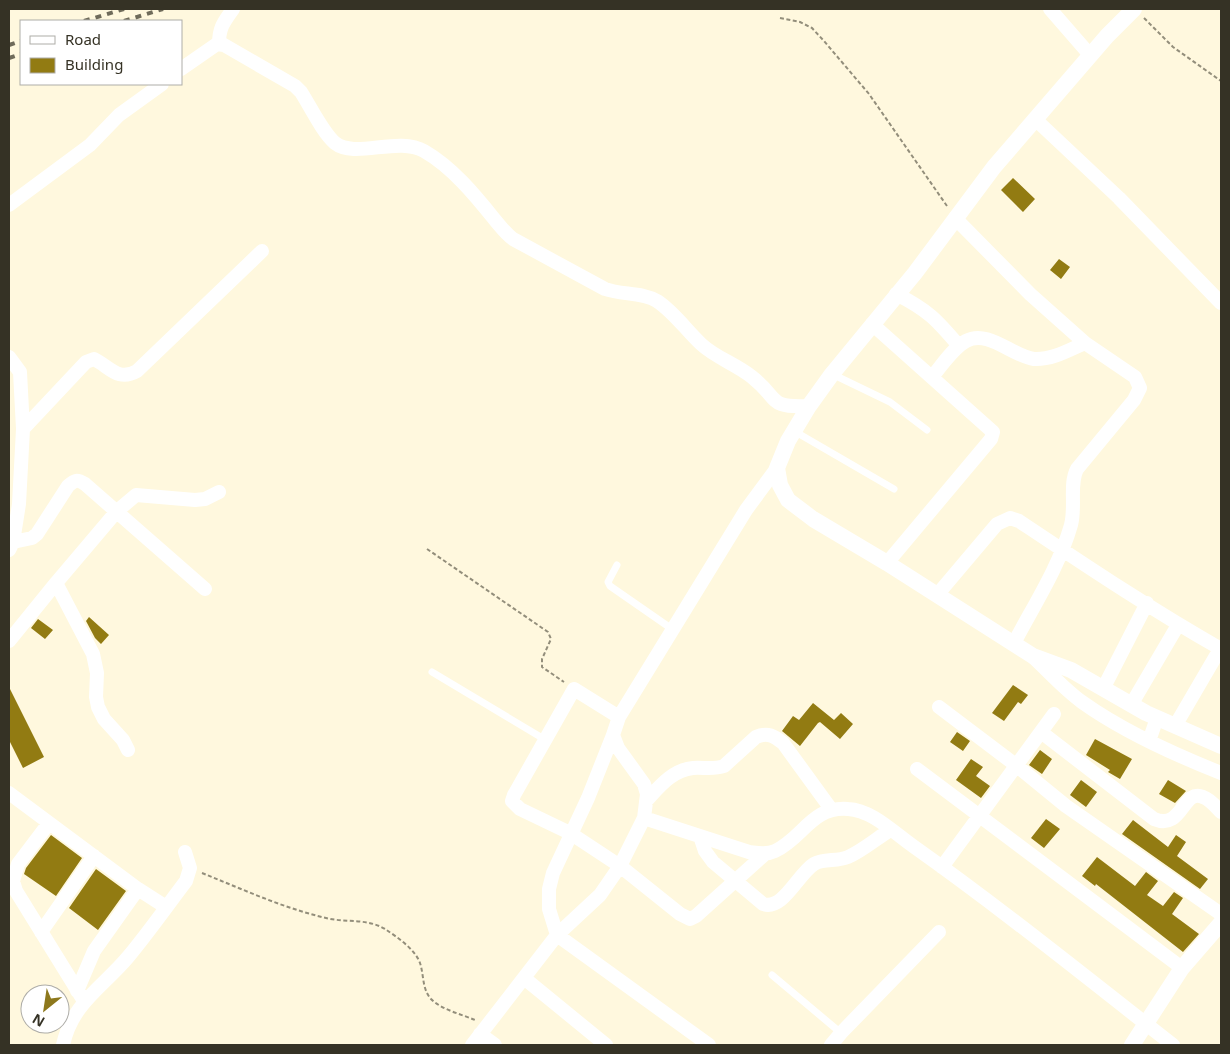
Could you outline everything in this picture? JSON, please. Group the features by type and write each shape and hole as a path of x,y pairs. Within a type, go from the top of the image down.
{"street":[{"path":"219,44 221,26 233,9"},
{"path":"1050,9 1090,55"},
{"path":"709,1045 557,935 549,909 549,889 553,873 570,833 588,798 613,735 618,717 746,510 778,468 788,440 809,406 994,167 1090,55 1138,12"},
{"path":"182,68 210,48 224,44 295,86 301,92 329,136 343,147 397,145 421,149 435,157 454,174 503,231 513,239 605,289 619,293 646,296 656,300 672,313 701,344 753,377 774,401 785,406 809,406"},
{"path":"9,205 90,145 120,115 161,85"},
{"path":"1035,119 1119,198 1221,303"},
{"path":"955,218 1030,294 1085,343 1135,377 1140,388 1134,400 1077,468 1074,475 1073,512 1063,550 1014,644"},
{"path":"23,429 86,362 94,359 122,376 130,375 137,371 262,251"},
{"path":"896,294 927,312 938,321 959,346"},
{"path":"872,324 990,428 993,436 887,563"},
{"path":"932,377 959,346 967,340 978,337 989,340 1017,354 1034,358 1061,354 1085,343"},
{"path":"9,357 20,372 23,429 19,504 11,546"},
{"path":"778,468 780,485 784,495 794,506 1033,656 1081,701 1101,714 1149,741 1221,773"},
{"path":"11,546 32,538 37,534 68,486 74,480 78,480 85,484 205,589"},
{"path":"9,642 56,583 117,512 136,495 195,500 205,499 219,492"},
{"path":"937,595 998,524 1010,518 1019,521 1148,603 1178,625 1221,649 1175,726"},
{"path":"56,583 90,644 97,672 98,708 104,719 123,740 128,750"},
{"path":"1103,689 1148,603"},
{"path":"1131,705 1178,625"},
{"path":"1033,656 1072,670 1131,705 1221,746"},
{"path":"618,717 574,689 544,739 512,801 520,809 570,833 620,866 680,914 690,919 696,916 765,854"},
{"path":"939,707 1066,806 1221,914"},
{"path":"942,867 1054,714"},
{"path":"1149,741 1157,718"},
{"path":"1041,732 1154,819 1162,822 1170,821 1189,799 1196,795 1202,796 1221,812"},
{"path":"646,801 670,776 682,770 724,766 756,737 762,734 769,734 782,743 831,809"},
{"path":"472,1045 557,935 600,894 620,866 644,818 646,794 644,784 618,748 613,735"},
{"path":"917,769 1182,968"},
{"path":"9,793 138,889 166,907"},
{"path":"644,818 749,852 765,854 775,851 787,843 814,818 831,809 850,808 863,813 875,819 942,867 1173,1045"},
{"path":"49,823 18,864 13,881 16,891 80,996"},
{"path":"700,836 705,851 713,862 763,904 769,906 776,904 815,864 848,857 890,830"},
{"path":"80,996 127,958 186,880 190,868 185,852"},
{"path":"41,932 94,856"},
{"path":"63,1045 94,951 138,889"},
{"path":"831,1045 841,1032 939,932"},
{"path":"1132,1045 1182,968 1218,932"},
{"path":"524,978 606,1045"},
{"path":"483,1029 495,1045"}],"lane":[{"path":"832,374 890,402 927,430"},
{"path":"794,430 894,490"},
{"path":"617,565 608,582 610,586 672,629"},
{"path":"432,672 544,739"},
{"path":"772,975 841,1032"}],"path":[{"path":"1138,12 1173,47 1221,81"},
{"path":"780,18 800,22 812,28 831,49 870,94 955,218"},
{"path":"427,549 548,632 551,639 542,659 542,667 574,689"},
{"path":"190,868 270,900 322,917 365,922 385,929 417,957 425,990 430,998 483,1029"}],"building":[{"path":"1013,178 1035,199 1023,212 1001,190"},
{"path":"1059,259 1070,267 1061,279 1050,270"},
{"path":"89,617 109,635 101,644 95,638 86,621"},
{"path":"38,619 53,630 45,639 31,628"},
{"path":"1013,685 1028,695 1021,704 1018,702 1004,721 992,713"},
{"path":"9,687 44,757 23,768 9,740"},
{"path":"813,703 834,720 841,713 853,724 840,739 820,722 800,746 782,731 793,716 799,720"},
{"path":"957,732 970,741 963,751 950,742"},
{"path":"1095,739 1132,759 1120,779 1108,772 1110,770 1086,755"},
{"path":"1040,750 1052,759 1042,774 1029,765"},
{"path":"971,759 983,767 976,776 990,786 981,798 956,780"},
{"path":"1081,780 1097,792 1086,807 1070,795"},
{"path":"1168,780 1186,791 1175,803 1159,794"},
{"path":"1046,819 1060,829 1044,848 1031,838"},
{"path":"1133,820 1168,847 1176,835 1186,842 1177,856 1208,879 1200,889 1122,834"},
{"path":"51,835 82,858 56,896 24,874 26,868"},
{"path":"1097,857 1135,886 1146,872 1158,881 1147,895 1163,906 1174,892 1183,898 1172,914 1199,934 1183,952 1096,884 1095,886 1082,876"},
{"path":"96,869 126,891 98,930 69,908"}],"railway":[{"path":"87,20 124,9"},
{"path":"127,20 163,9"},
{"path":"9,45 20,41"},
{"path":"9,58 20,54"}]}
